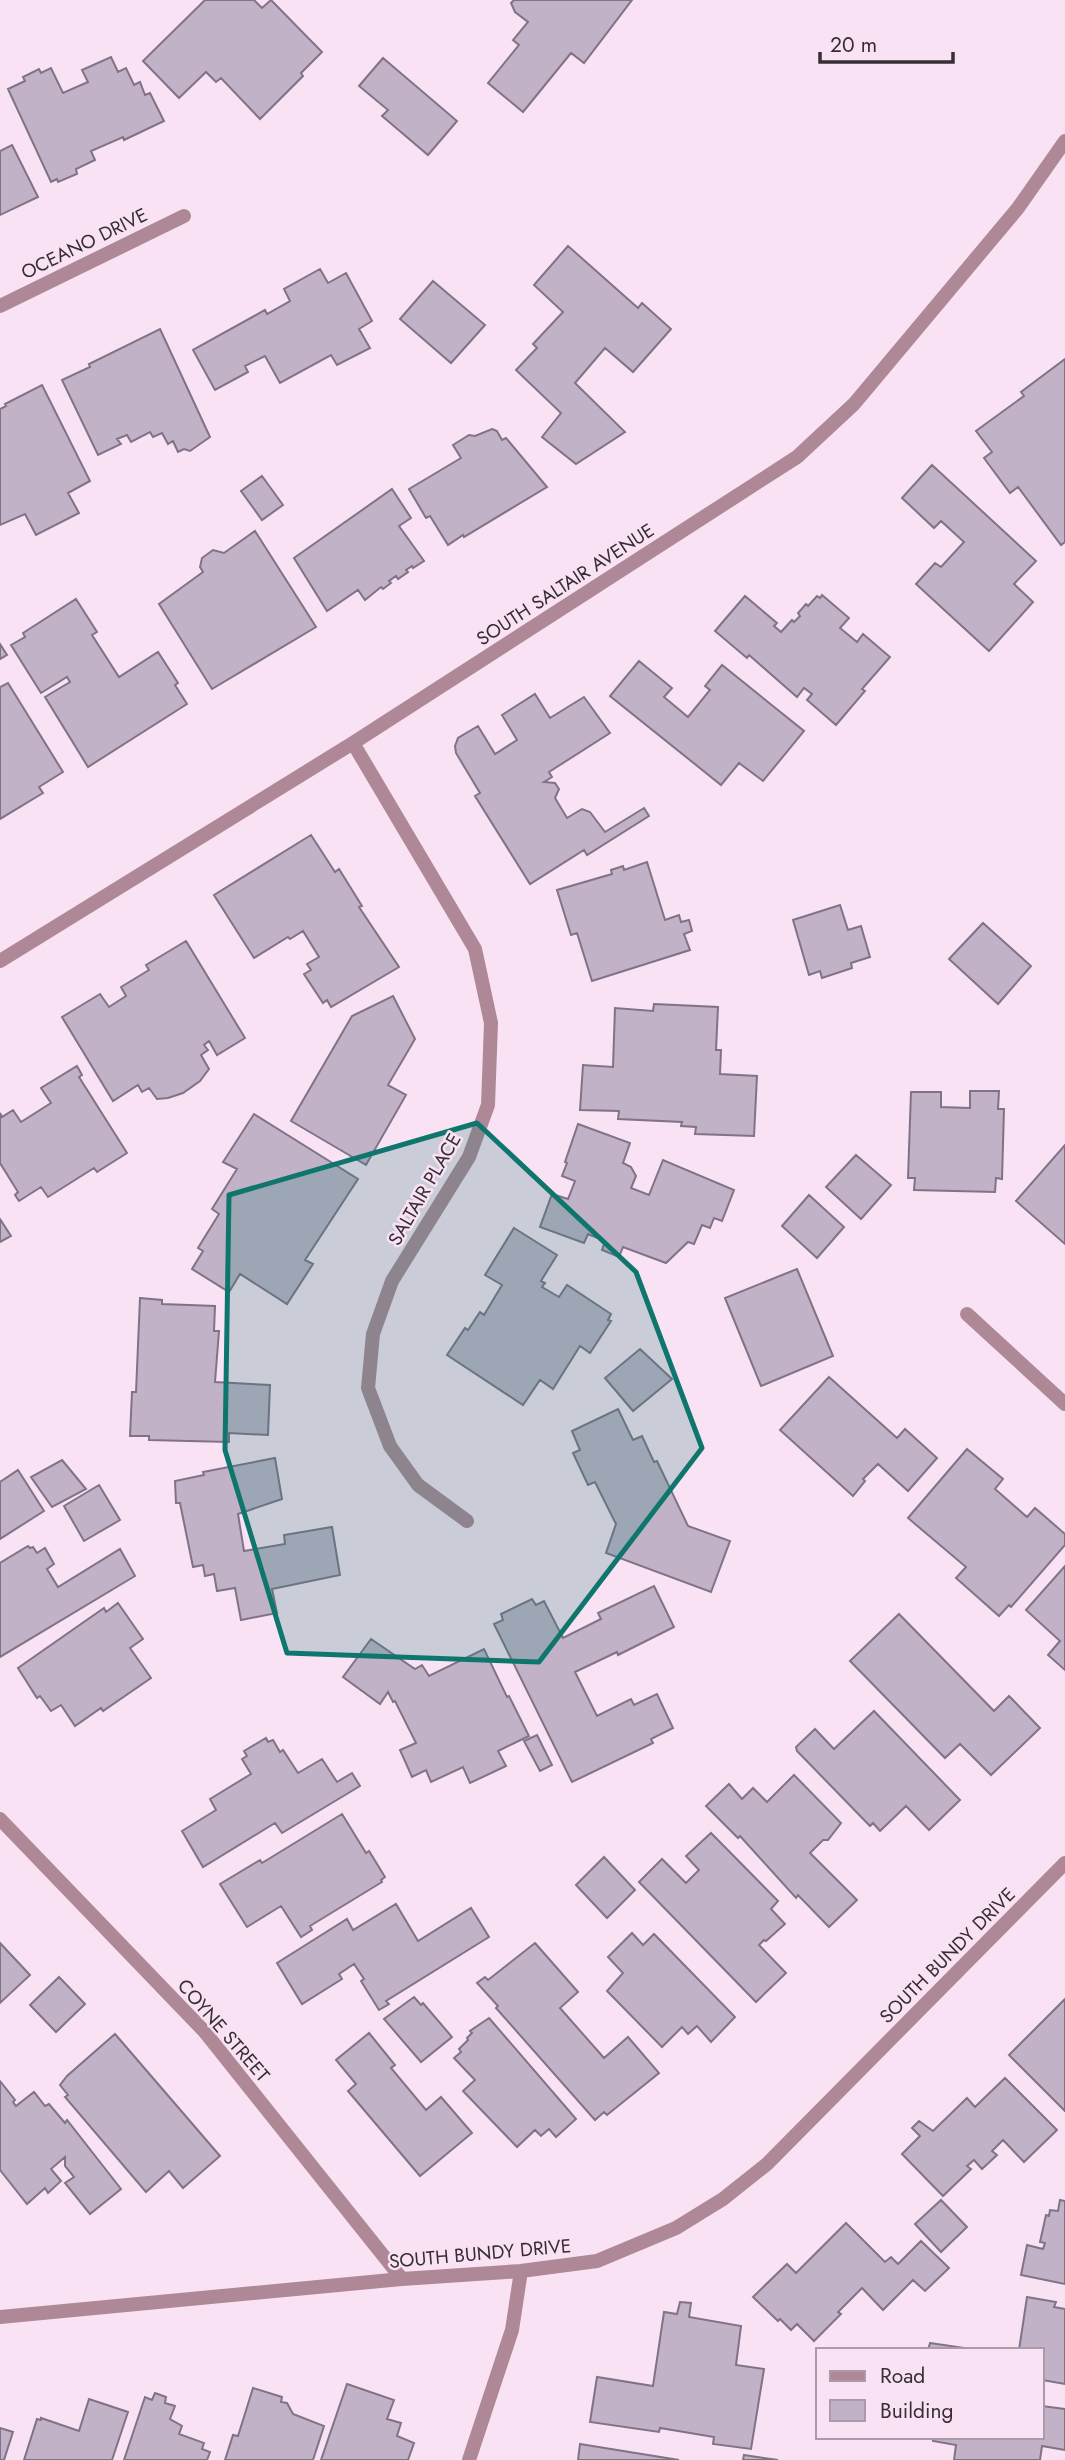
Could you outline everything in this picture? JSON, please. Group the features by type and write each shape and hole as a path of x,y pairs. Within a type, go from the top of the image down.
{"street":[{"name":"SOUTH SALTAIR AVENUE","path":"0,961 353,743 797,457 854,404 1018,208 1065,141"},
{"name":"OCEANO DRIVE","path":"0,306 184,216"},
{"name":"SALTAIR PLACE","path":"353,743 475,949 491,1023 488,1105 469,1157 392,1281 373,1334 368,1388 390,1446 418,1485 467,1521"},
{"path":"967,1314 1065,1404"},
{"name":"COYNE STREET","path":"0,1819 204,2031 402,2279"},
{"name":"SOUTH BUNDY DRIVE","path":"0,2317 402,2279 521,2272 597,2261 676,2228 723,2199 767,2164 1065,1863"},
{"path":"470,2460 512,2330 521,2272"}],"highlighted area":[{"path":"477,1123 636,1272 702,1448 539,1662 287,1653 225,1450 229,1195"}],"building":[{"path":"205,0 254,0 262,8 271,0 322,52 301,73 303,76 260,119 221,78 216,82 206,72 179,98 143,61"},
{"path":"514,0 632,0 584,63 571,53 523,112 488,83 519,45 513,40 528,22 515,12 511,3"},
{"path":"111,57 118,72 126,68 134,85 140,82 145,95 150,93 164,121 124,140 123,137 91,151 95,160 76,169 77,174 51,182 8,89 25,81 23,77 39,69 41,73 51,68 63,93 88,82 82,70"},
{"path":"383,58 457,121 428,155 382,116 388,110 359,86"},
{"path":"12,145 38,197 0,215 0,151"},
{"path":"568,246 638,308 642,303 671,329 633,372 605,348 575,383 625,432 576,464 542,437 561,413 516,370 537,348 533,344 563,312 534,285"},
{"path":"320,269 328,283 346,273 372,321 359,329 370,348 337,365 331,355 280,383 265,356 245,366 248,372 215,390 193,350 265,310 267,314 290,301 284,289"},
{"path":"433,281 485,325 451,363 400,319"},
{"path":"160,329 210,437 190,451 184,449 178,452 173,441 168,444 162,433 153,437 150,432 131,442 127,435 117,439 121,444 98,455 62,380"},
{"path":"1065,359 1065,542 1061,545 1018,487 1010,493 984,458 992,452 976,431 1024,396 1021,392"},
{"path":"42,385 90,481 68,493 79,513 36,535 25,514 0,525 0,409"},
{"path":"492,429 497,431 502,440 506,438 547,487 448,545 430,516 426,518 409,489 461,458 453,445 469,435 475,436"},
{"path":"932,465 1036,561 1014,584 1033,602 989,651 916,584 935,563 941,567 964,542 941,521 934,528 902,498"},
{"path":"262,476 283,505 262,520 241,491"},
{"path":"392,489 411,518 399,526 424,561 406,570 408,572 398,579 396,576 389,581 391,583 383,589 381,587 365,600 358,590 327,611 294,558"},
{"path":"255,531 316,627 212,689 159,604 203,572 200,567 202,558 213,550 224,553"},
{"path":"822,595 849,618 840,628 857,642 863,634 890,657 836,725 807,700 812,694 804,688 797,697 749,655 747,658 715,631 745,596 777,623 774,626 781,632 800,616 798,613 806,604 808,606 817,596 820,598"},
{"path":"76,599 97,632 92,635 119,677 158,652 178,683 175,685 187,704 88,767 45,697 70,682 67,677 41,693 11,645 25,637 23,633"},
{"path":"0,644 7,655 0,659"},
{"path":"639,661 672,688 664,697 688,717 710,690 705,686 722,665 804,731 763,781 739,763 721,785 610,696"},
{"path":"8,683 63,772 39,787 43,793 0,819 0,687"},
{"path":"535,694 550,718 584,697 610,733 549,772 552,777 544,782 555,783 559,789 555,798 567,818 582,809 590,812 605,832 644,808 649,816 587,855 584,850 530,884 475,796 480,793 456,753 455,746 458,738 478,726 495,754 517,740 502,715"},
{"path":"311,835 335,872 339,869 362,906 359,907 399,967 331,1007 327,1000 323,1003 304,974 311,970 307,964 319,957 303,931 254,958 214,895"},
{"path":"647,862 665,920 679,915 681,922 689,920 692,931 684,934 690,950 592,981 577,933 571,935 557,890 612,874 611,870 623,866 624,870"},
{"path":"840,905 848,930 861,926 870,957 851,963 852,968 822,978 820,971 809,975 793,920"},
{"path":"983,923 1031,966 998,1004 949,959"},
{"path":"186,941 245,1038 217,1055 209,1041 204,1045 208,1050 201,1055 209,1069 200,1081 183,1093 157,1099 149,1088 142,1092 138,1085 113,1101 62,1017 100,994 109,1007 126,996 121,987 149,970 146,965"},
{"path":"393,996 415,1039 388,1085 406,1095 366,1165 291,1121 352,1016"},
{"path":"654,1004 718,1007 716,1050 721,1050 720,1074 757,1076 754,1136 695,1134 696,1127 681,1126 682,1122 618,1119 619,1111 580,1110 583,1065 613,1067 615,1008 653,1011"},
{"path":"77,1066 82,1075 79,1077 127,1153 97,1172 94,1168 48,1197 41,1187 19,1201 15,1195 18,1192 0,1163 0,1113 2,1117 13,1110 21,1122 51,1103 41,1088"},
{"path":"970,1091 999,1091 998,1109 1004,1109 1002,1179 996,1178 995,1192 914,1190 915,1178 908,1178 911,1092 941,1092 941,1107 970,1108"},
{"path":"254,1114 358,1179 305,1260 313,1264 287,1304 240,1274 229,1292 192,1269 203,1251 198,1248 219,1214 212,1209 237,1169 223,1162"},
{"path":"578,1124 630,1143 623,1163 631,1167 636,1176 631,1188 649,1195 663,1160 734,1190 722,1221 714,1218 710,1228 702,1225 694,1244 688,1242 666,1263 623,1247 619,1257 602,1250 605,1241 588,1234 584,1243 540,1227 552,1194 568,1199 575,1181 562,1176"},
{"path":"1065,1145 1065,1244 1016,1201"},
{"path":"856,1155 891,1185 861,1219 826,1187"},
{"path":"809,1195 844,1227 817,1258 782,1226"},
{"path":"0,1219 11,1236 0,1242"},
{"path":"514,1228 557,1255 541,1281 545,1283 542,1287 559,1297 567,1285 611,1314 608,1320 611,1321 590,1353 580,1346 553,1389 540,1380 523,1405 447,1355 465,1328 468,1330 480,1312 484,1315 502,1285 485,1275"},
{"path":"797,1269 833,1356 761,1386 725,1298"},
{"path":"140,1298 162,1300 162,1304 215,1306 214,1331 219,1331 215,1382 270,1385 268,1435 229,1433 229,1442 149,1440 149,1436 130,1436 132,1392 136,1392"},
{"path":"640,1349 672,1379 633,1411 605,1378"},
{"path":"829,1377 897,1438 905,1429 937,1458 908,1491 878,1464 863,1479 865,1481 853,1496 780,1430"},
{"path":"618,1409 633,1440 642,1436 654,1462 657,1461 688,1526 730,1541 711,1592 606,1553 616,1524 595,1482 588,1485 573,1453 580,1450 572,1431"},
{"path":"967,1449 1003,1479 995,1489 1027,1517 1035,1508 1065,1534 1065,1545 1011,1607 1009,1605 999,1616 956,1578 966,1567 908,1518"},
{"path":"275,1458 282,1499 238,1514 244,1551 285,1544 284,1535 332,1527 340,1575 272,1589 277,1613 241,1620 235,1588 217,1591 214,1574 205,1576 203,1565 193,1567 180,1503 176,1503 175,1481 204,1475 203,1472"},
{"path":"62,1460 86,1489 52,1507 31,1477"},
{"path":"18,1470 44,1511 0,1539 0,1482"},
{"path":"99,1485 120,1520 84,1541 64,1506"},
{"path":"28,1546 33,1547 37,1553 45,1548 54,1564 47,1569 58,1587 120,1549 135,1576 0,1657 0,1563"},
{"path":"1065,1566 1065,1670 1048,1655 1060,1641 1026,1610"},
{"path":"654,1586 674,1627 618,1655 617,1652 575,1672 597,1716 631,1699 634,1705 657,1694 673,1728 651,1739 653,1743 572,1782 494,1624 503,1620 501,1614 532,1599 536,1605 544,1601 563,1638 601,1619 598,1613"},
{"path":"118,1603 143,1639 130,1648 151,1678 103,1711 101,1708 75,1726 61,1705 51,1711 40,1696 37,1698 18,1668 104,1608 106,1612"},
{"path":"899,1614 994,1711 1009,1696 1040,1728 991,1775 960,1744 945,1758 850,1661"},
{"path":"371,1639 415,1669 422,1665 429,1676 484,1649 529,1736 498,1751 506,1766 470,1783 463,1767 431,1782 426,1770 412,1777 400,1750 416,1743 395,1701 393,1702 388,1692 380,1704 343,1677"},
{"path":"874,1711 960,1800 929,1830 906,1806 880,1831 873,1823 870,1826 797,1751 796,1747 815,1729 834,1749"},
{"path":"537,1735 552,1765 540,1771 524,1741"},
{"path":"266,1738 268,1742 273,1740 280,1752 283,1750 298,1773 322,1759 337,1782 352,1773 360,1786 282,1833 275,1823 203,1867 182,1831 216,1810 210,1799 251,1774 242,1759 247,1756 244,1751"},
{"path":"794,1775 841,1823 828,1840 823,1840 810,1853 857,1900 829,1927 798,1895 796,1898 740,1836 738,1838 706,1806 729,1784 742,1799 753,1788 767,1802"},
{"path":"342,1814 366,1853 369,1851 385,1877 382,1882 310,1926 312,1930 301,1937 281,1906 247,1927 220,1884 260,1860 262,1863"},
{"path":"711,1833 778,1901 771,1909 785,1924 759,1945 786,1973 756,2002 639,1882 662,1859 686,1883 699,1870 686,1856"},
{"path":"604,1857 635,1890 607,1918 576,1885"},
{"path":"396,1904 418,1941 471,1908 489,1937 386,2001 389,2004 379,2010 354,1964 339,1974 342,1979 302,2004 277,1963 347,1919 353,1930"},
{"path":"632,1933 643,1945 654,1934 735,2017 711,2042 697,2026 688,2034 682,2027 662,2047 607,1991 623,1973 608,1957"},
{"path":"0,1943 30,1975 0,2003"},
{"path":"535,1943 578,1992 560,2008 604,2058 628,2037 659,2073 607,2115 604,2112 595,2120 477,1983 485,1977 488,1980"},
{"path":"59,1977 85,2004 56,2032 30,2005"},
{"path":"414,1997 421,2005 423,2003 452,2037 421,2062 384,2019"},
{"path":"1065,1999 1065,2111 1009,2055"},
{"path":"489,2018 576,2119 556,2137 549,2129 541,2136 535,2130 517,2147 463,2091 475,2080 454,2058 461,2052 459,2049 468,2040 472,2033 470,2031"},
{"path":"369,2033 395,2065 391,2068 426,2110 441,2097 472,2133 420,2176 348,2091 356,2084 336,2060"},
{"path":"115,2034 220,2156 183,2188 169,2171 146,2192 65,2097 68,2095 60,2085 67,2076"},
{"path":"1005,2078 1057,2130 1024,2162 1003,2140 992,2151 997,2155 982,2169 974,2160 967,2166 971,2169 943,2196 902,2154 920,2136 912,2128 919,2121 933,2131 967,2098 975,2107"},
{"path":"0,2081 15,2100 13,2102 16,2106 34,2092 45,2106 49,2104 65,2123 67,2120 121,2189 90,2214 65,2183 74,2177 65,2166 65,2157 51,2169 61,2181 48,2193 45,2188 27,2204 0,2170"},
{"path":"941,2200 967,2227 941,2252 915,2224"},
{"path":"1060,2200 1065,2201 1065,2284 1021,2275 1027,2245 1043,2249 1045,2243 1040,2242 1046,2215 1049,2216 1050,2210 1058,2211"},
{"path":"846,2223 885,2262 891,2257 898,2264 921,2241 949,2268 925,2291 913,2280 883,2310 862,2288 814,2341 797,2324 791,2330 780,2319 778,2321 753,2297 787,2264 796,2273"},
{"path":"1027,2297 1056,2302 1054,2307 1065,2309 1065,2384 1044,2380 1044,2348 1019,2348"},
{"path":"680,2302 691,2303 689,2317 741,2326 736,2365 764,2369 751,2449 713,2444 714,2437 660,2428 659,2432 590,2422 597,2377 653,2386 664,2312 677,2314"},
{"path":"930,2343 965,2348 929,2348"},
{"path":"347,2384 394,2400 387,2419 401,2423 397,2436 414,2443 408,2460 321,2460"},
{"path":"253,2388 282,2397 281,2402 287,2403 293,2414 324,2426 313,2460 225,2460 233,2435 238,2436"},
{"path":"155,2393 166,2397 165,2403 175,2406 170,2419 182,2426 179,2434 204,2443 202,2449 210,2452 207,2460 124,2460 145,2397 152,2400"},
{"path":"89,2399 128,2412 112,2460 24,2460 37,2419 79,2431"},
{"path":"1044,2406 1065,2409 1065,2450 1042,2446 1040,2460 954,2460 956,2445 933,2441 1044,2439"},
{"path":"0,2428 13,2432 4,2460 0,2460"},
{"path":"580,2444 679,2460 578,2460"},
{"path":"744,2455 778,2460 743,2460"}]}
